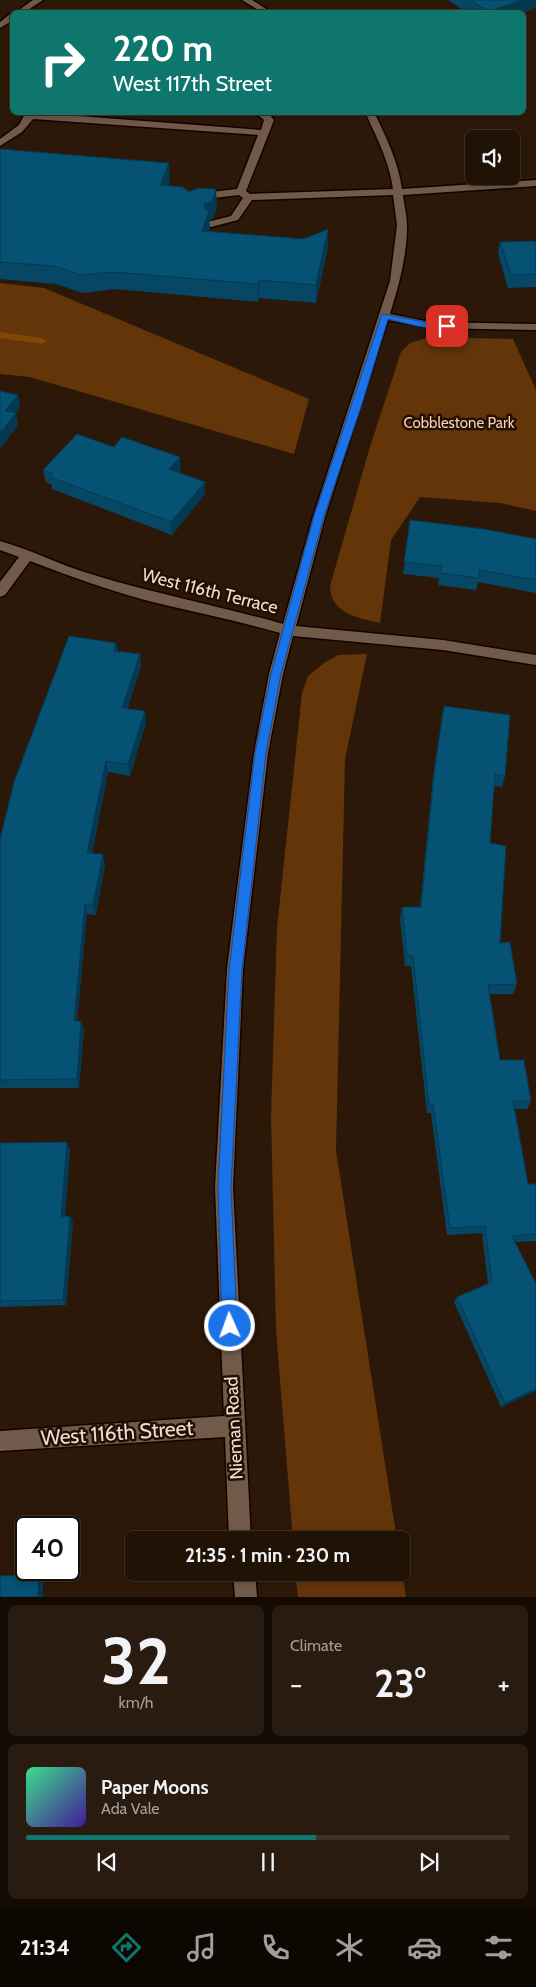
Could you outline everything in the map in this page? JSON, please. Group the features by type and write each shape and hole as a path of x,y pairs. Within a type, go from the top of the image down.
{"street":[{"path":"23,10 38,0"},
{"path":"246,0 264,10"},
{"path":"0,143 18,132 29,115"},
{"path":"42,115 265,133"},
{"path":"212,224 231,221 243,209 245,195 269,120 265,115"},
{"name":"Nieman Road","path":"240,1531 224,1187 235,970 261,753 276,674 319,516 356,407 395,281 400,251 402,224 395,172 370,115"},
{"path":"191,205 202,196 398,192 536,183"},
{"path":"384,316 430,325 536,327"},
{"name":"West 116th Terrace","path":"0,545 87,578 155,598 231,614 288,630 443,645 536,660"},
{"path":"0,592 27,556"},
{"name":"West 116th Street","path":"0,1441 234,1426"},
{"path":"245,1581 246,1597"}],"green space":[{"path":"0,283 44,288 309,399 294,454 30,377 0,374"},
{"name":"Cobblestone Park","path":"429,337 513,339 536,390 536,511 500,503 420,497 391,540 380,623 354,616 342,610 333,599 330,586 369,450 401,352 410,343"},
{"path":"367,654 345,759 336,1151 396,1531 292,1531 276,1330 271,1116 277,928 302,693 308,676 338,655"},
{"path":"296,1581 403,1581 406,1597 298,1597"}],"building":[{"path":"471,0 523,0 494,10 485,10"},
{"path":"0,149 169,163 160,185 183,187 189,192 198,188 216,189 212,201 204,204 205,209 209,211 202,231 304,239 328,229 316,285 259,280 258,284 113,272 80,275 54,266 0,262"},
{"path":"536,241 536,274 511,275 500,242"},
{"path":"0,391 18,395 5,411 16,413 0,433"},
{"path":"77,434 114,447 122,437 180,457 169,469 205,482 171,522 50,477 53,474 43,470"},
{"path":"410,520 484,529 536,539 536,580 479,570 479,578 440,573 442,566 404,562"},
{"path":"69,636 116,643 114,651 140,654 122,708 145,711 128,764 106,761 87,853 103,854 93,904 85,904 74,1021 81,1021 77,1079 0,1080 0,839 14,782"},
{"path":"444,706 510,715 505,776 495,774 490,843 506,846 500,943 510,942 517,984 488,985 500,1060 524,1060 531,1101 513,1101 528,1184 536,1184 536,1234 512,1236 536,1284 536,1389 505,1403 457,1297 492,1282 485,1226 450,1228 433,1104 429,1105 413,956 407,956 402,907 421,907 435,765"},
{"path":"67,1142 61,1217 70,1216 63,1300 0,1301 0,1143"},
{"path":"15,1575 15,1581 39,1581 38,1597 0,1597 0,1576"}],"waterway":[{"path":"0,335 42,341"}],"route":[{"path":"230,1326 224,1187 235,970 261,753 276,674 319,516 384,316 430,325 447,326"}]}
